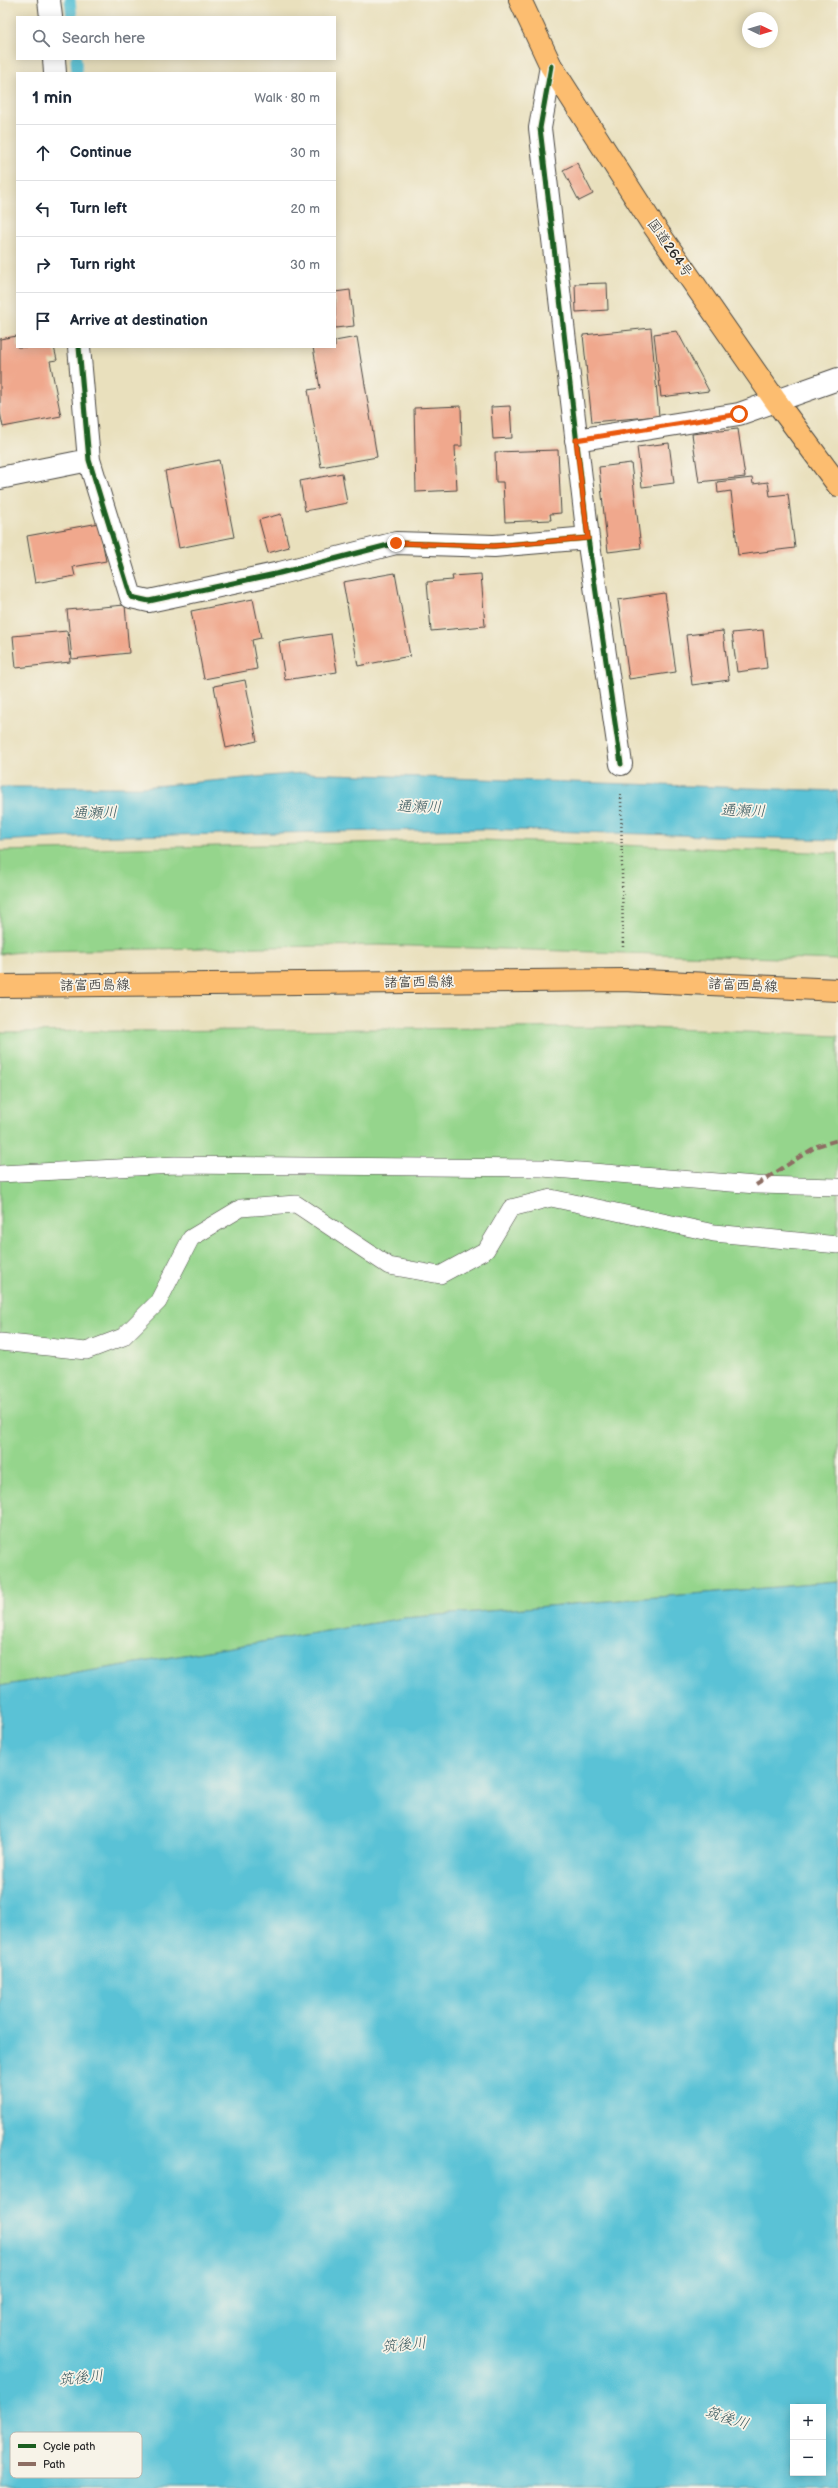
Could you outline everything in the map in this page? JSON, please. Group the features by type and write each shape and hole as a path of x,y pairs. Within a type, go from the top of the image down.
{"main road":[{"name":"国道264号","path":"520,0 551,66 651,222 774,400 838,485"},
{"name":"諸富西島線","path":"0,986 623,980 838,990"}],"street":[{"path":"49,0 50,16"},
{"path":"54,60 55,72"},
{"path":"551,66 540,128 588,538 621,764"},
{"path":"79,348 89,460 131,597 149,601 280,573 396,543 494,546 588,538"},
{"path":"576,440 739,414 774,400 838,379"},
{"path":"0,478 89,460"}],"lane":[{"path":"0,1174 174,1164 542,1168 756,1185 838,1186"},
{"path":"0,1342 86,1351 123,1337 158,1302 192,1238 241,1208 296,1204 389,1266 440,1275 486,1250 511,1208 551,1198 714,1233 838,1245"}],"path":[{"path":"621,764 623,980"}],"green space":[{"path":"481,840 838,853 838,960 380,945 33,951 0,954 0,851"},
{"path":"626,1027 838,1036 838,1582 404,1618 0,1686 0,1032"}],"water":[{"name":"通瀬川","path":"302,773 838,791 838,840 483,829 71,837 0,841 0,787 142,787"},
{"name":"筑後川","path":"838,1582 838,2488 0,2488 0,1686 404,1618"}],"building":[{"path":"577,163 593,194 579,201 563,170"},
{"path":"607,283 608,310 576,312 575,284"},
{"path":"350,290 354,326 336,328 336,292"},
{"path":"651,328 659,416 592,422 583,335"},
{"path":"677,331 709,391 661,397 654,334"},
{"path":"16,336 16,348 54,348 57,360 50,361 61,416 3,427 0,412 0,339"},
{"path":"357,337 377,457 321,467 308,390 320,388 313,348 336,348 336,341"},
{"path":"461,406 462,446 455,446 457,490 416,492 414,408"},
{"path":"510,406 512,438 493,439 491,407"},
{"path":"738,429 745,477 699,482 692,434"},
{"path":"669,443 674,483 642,487 637,447"},
{"path":"558,450 561,513 550,514 551,520 505,522 503,482 496,482 495,452"},
{"path":"219,460 234,537 179,548 165,471"},
{"path":"631,463 641,548 608,552 599,467"},
{"path":"342,473 347,503 305,511 300,481"},
{"path":"752,478 753,484 768,482 770,496 788,494 795,548 738,555 731,491 718,493 717,482"},
{"path":"281,514 289,547 268,553 259,520"},
{"path":"99,523 106,561 73,567 75,576 35,583 27,536"},
{"path":"395,573 410,656 358,666 343,582"},
{"path":"481,574 485,626 431,631 427,582 453,580 452,576"},
{"path":"665,593 676,672 629,679 618,600"},
{"path":"253,599 261,638 252,640 257,669 204,679 191,611"},
{"path":"125,605 129,653 72,659 67,610"},
{"path":"763,630 767,668 737,672 732,633"},
{"path":"67,631 70,662 16,668 13,636"},
{"path":"723,631 729,680 692,685 686,635"},
{"path":"331,634 337,672 285,680 279,642"},
{"path":"245,680 257,741 226,748 214,686"}],"waterway":[{"path":"70,0 72,16"},
{"path":"76,60 77,72"}],"marked path":[{"path":"756,1185 817,1146 838,1140"}],"cycle path":[{"path":"551,66 540,128 588,538 621,764"},
{"path":"79,348 89,460 131,597 149,601 280,573 396,543 494,546 588,538"}],"route":[{"path":"396,543 494,546 588,538 576,440 739,414"}]}
